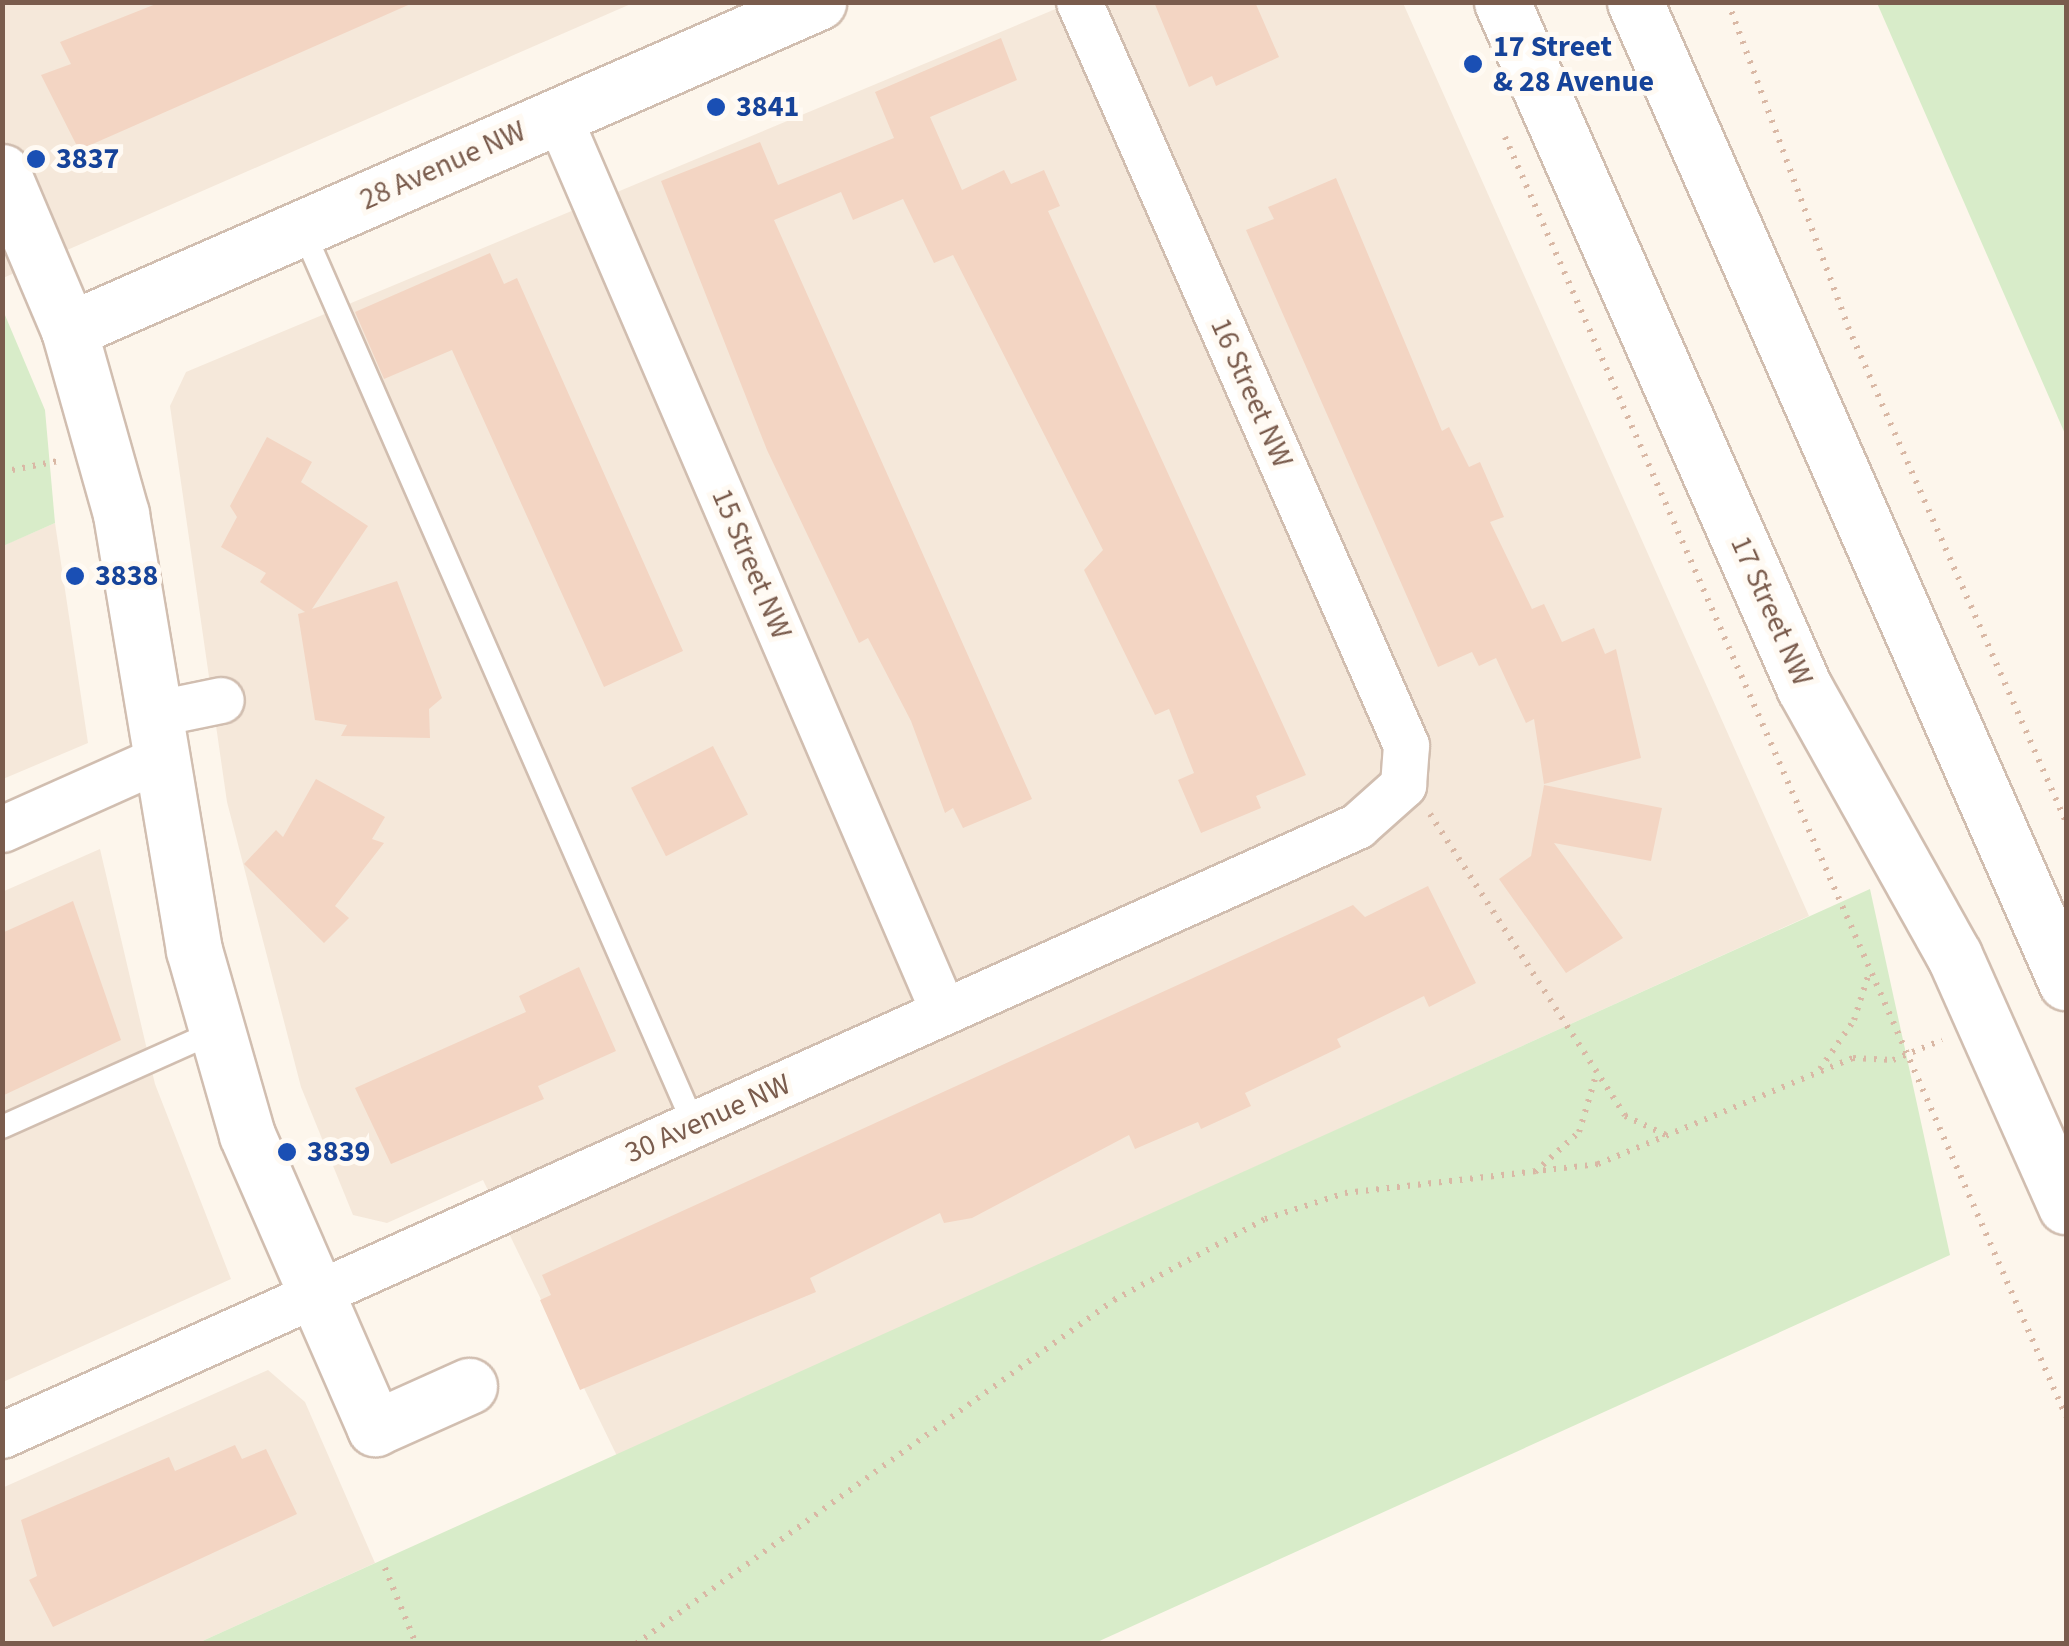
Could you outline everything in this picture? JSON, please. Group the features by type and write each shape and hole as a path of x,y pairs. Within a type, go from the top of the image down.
{"main road":[{"name":"28 Avenue NW","path":"68,330 818,2"},
{"name":"17 Street NW","path":"1502,2 1826,734 1954,955 2066,1206"},
{"path":"1635,2 2066,982"},
{"path":"2,172 68,330 121,514 214,1032 316,1296 374,1428 469,1386"}],"street":[{"name":"16 Street NW","path":"1079,2 1406,745 1403,785"},
{"name":"15 Street NW","path":"558,116 944,1012"},
{"path":"2,829 221,700"},
{"name":"30 Avenue NW","path":"2,1435 1357,826 1403,785"}],"lane":[{"path":"302,228 694,1126"},
{"path":"2,1127 214,1032"}],"path":[{"path":"1728,2 1848,327 2066,822"},
{"path":"1502,130 2066,1416"},
{"path":"2,472 69,458"},
{"path":"1403,785 1454,840 1625,1116 1669,1136"},
{"path":"1816,1073 1841,1045 1870,969"},
{"path":"636,1644 1114,1300 1206,1246 1346,1194 1598,1164 1852,1058 1908,1054 1958,1033"},
{"path":"1534,1173 1578,1132 1597,1071"},
{"path":"384,1568 416,1644"}],"shaded area":[{"path":"2,3 633,3 3,278"},
{"path":"1070,3 1403,3 1809,916 617,1456 483,1180 387,1223 353,1215 301,1087 227,802 170,406 186,372"},
{"path":"55,523 88,743 3,779 2,546"},
{"path":"100,849 155,1084 231,1279 3,1382 2,892"},
{"path":"268,1370 305,1402 375,1563 198,1643 3,1643 2,1488"}],"green space":[{"path":"1877,3 2066,3 2066,436"},
{"path":"2,308 45,410 55,523 3,546"},
{"path":"1870,889 1950,1255 1095,1643 198,1643"}],"building":[{"path":"161,2 415,2 79,150 41,75 71,64 60,42"},
{"path":"1154,2 1255,2 1279,57 1216,86 1212,76 1189,87"},
{"path":"1001,38 1017,80 930,117 962,190 1004,170 1011,184 1044,170 1060,206 1048,211 1306,775 1256,796 1261,808 1201,833 1178,780 1194,773 1169,709 1155,715 1084,570 1103,550 953,255 934,263 903,199 853,220 841,192 774,220 1032,799 963,828 953,808 945,813 911,721 868,638 859,643 767,450 661,181 760,142 778,185 894,138 875,92"},
{"path":"1336,178 1442,431 1449,427 1469,467 1480,462 1504,517 1490,522 1532,609 1544,604 1562,642 1594,628 1605,654 1616,649 1641,758 1544,784 1534,719 1526,723 1496,658 1479,666 1472,652 1438,667 1246,230 1274,219 1268,207"},
{"path":"490,253 504,284 517,278 683,651 604,687 452,350 384,379 355,312"},
{"path":"267,437 312,462 301,482 368,526 312,609 397,581 442,698 429,709 430,738 341,736 347,725 315,720 298,614 305,612 260,582 266,573 221,547 237,517 230,506"},
{"path":"713,746 748,815 666,856 631,788"},
{"path":"316,779 385,817 372,839 384,843 335,906 349,918 324,943 244,864 276,830 283,837"},
{"path":"1544,785 1662,808 1651,861 1554,843 1623,938 1566,973 1499,879 1531,856"},
{"path":"1428,886 1476,983 1429,1007 1424,996 1337,1039 1341,1047 1245,1093 1251,1106 1201,1129 1198,1122 1135,1149 1129,1135 972,1218 944,1223 940,1213 810,1278 816,1292 580,1390 540,1300 551,1295 542,1275 1353,905 1365,917"},
{"path":"73,901 121,1040 2,1096 2,933"},
{"path":"579,967 616,1051 538,1086 544,1099 391,1164 355,1088 526,1012 519,996"},
{"path":"235,1445 242,1459 266,1449 297,1514 53,1627 29,1580 37,1576 21,1520 169,1457 175,1471"}],"place":[{"name":"17 Street & 28 Avenue","path":"1473,64"},
{"name":"3841","path":"716,107"},
{"name":"3837","path":"36,159"},
{"name":"3838","path":"75,576"},
{"name":"3839","path":"287,1152"}]}
